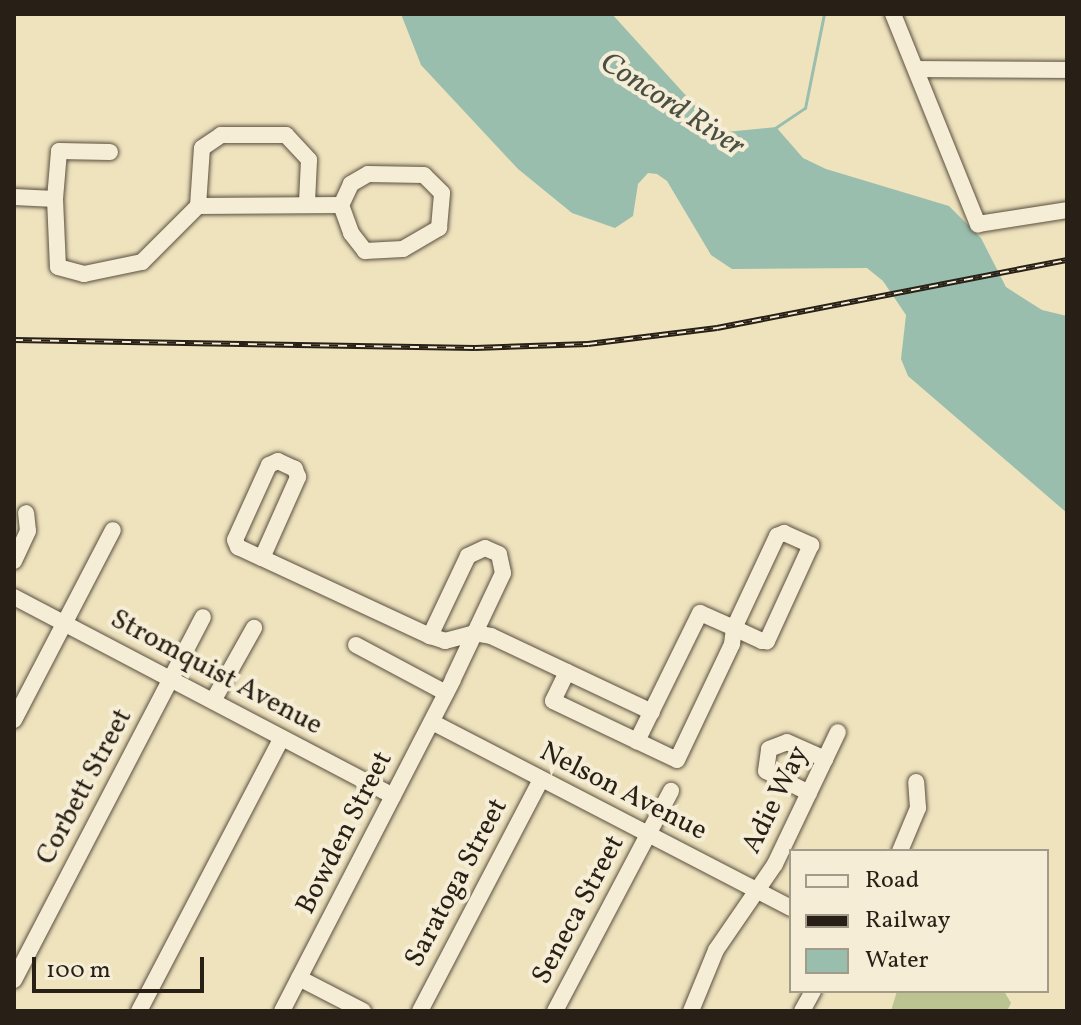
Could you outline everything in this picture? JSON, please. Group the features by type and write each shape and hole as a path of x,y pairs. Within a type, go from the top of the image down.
{"street":[{"path":"893,14 919,69 972,213 983,225 1067,210"},
{"path":"919,69 1067,70"},
{"path":"110,152 59,151 55,199 58,267 84,274 142,262 198,206 202,148 221,135 286,135 309,160 307,203"},
{"path":"368,174 424,175 442,193 439,228 403,249 365,251 351,233 341,205 351,184 368,174"},
{"path":"14,197 55,199"},
{"path":"198,206 341,205"},
{"path":"262,558 298,477 295,469 278,461 269,465 235,540 262,558 430,636 445,641 474,633 652,712"},
{"path":"14,561 28,531 26,513"},
{"path":"14,720 113,530"},
{"path":"567,672 553,701 637,741 677,760 732,644 734,628 780,533 811,545 770,638 762,641 734,628 700,613 637,741"},
{"name":"Bowden Street","path":"282,1011 450,686 504,566 499,554 485,548 473,551 465,560 430,636"},
{"name":"Stromquist Avenue","path":"14,597 393,796"},
{"name":"Corbett Street","path":"14,980 203,617"},
{"path":"213,701 254,628"},
{"path":"356,645 450,686"},
{"name":"Nelson Avenue","path":"432,722 789,907"},
{"name":"Adie Way","path":"691,1011 716,950 758,890 838,732"},
{"path":"139,1011 282,738"},
{"path":"809,793 766,771 769,749 787,742 825,759"},
{"name":"Saratoga Street","path":"420,1011 541,780"},
{"path":"901,849 918,808 916,782"},
{"name":"Seneca Street","path":"555,1011 671,791"},
{"path":"299,978 363,1011"},
{"path":"802,1011 812,993"}],"green space":[{"path":"896,993 1005,993 1011,1003 1007,1011 891,1011"}],"water":[{"name":"Concord River","path":"401,14 612,14 709,121 726,132 776,127 803,158 826,169 949,206 981,238 1006,287 1042,310 1067,316 1067,513 908,376 901,359 906,315 883,281 867,268 732,269 711,255 667,181 657,174 648,173 638,184 633,216 615,228 572,213 518,169 421,65"}],"waterway":[{"path":"775,128 805,108 824,14"}],"railway":[{"path":"14,340 475,348 588,344 717,328 1067,260"}]}
